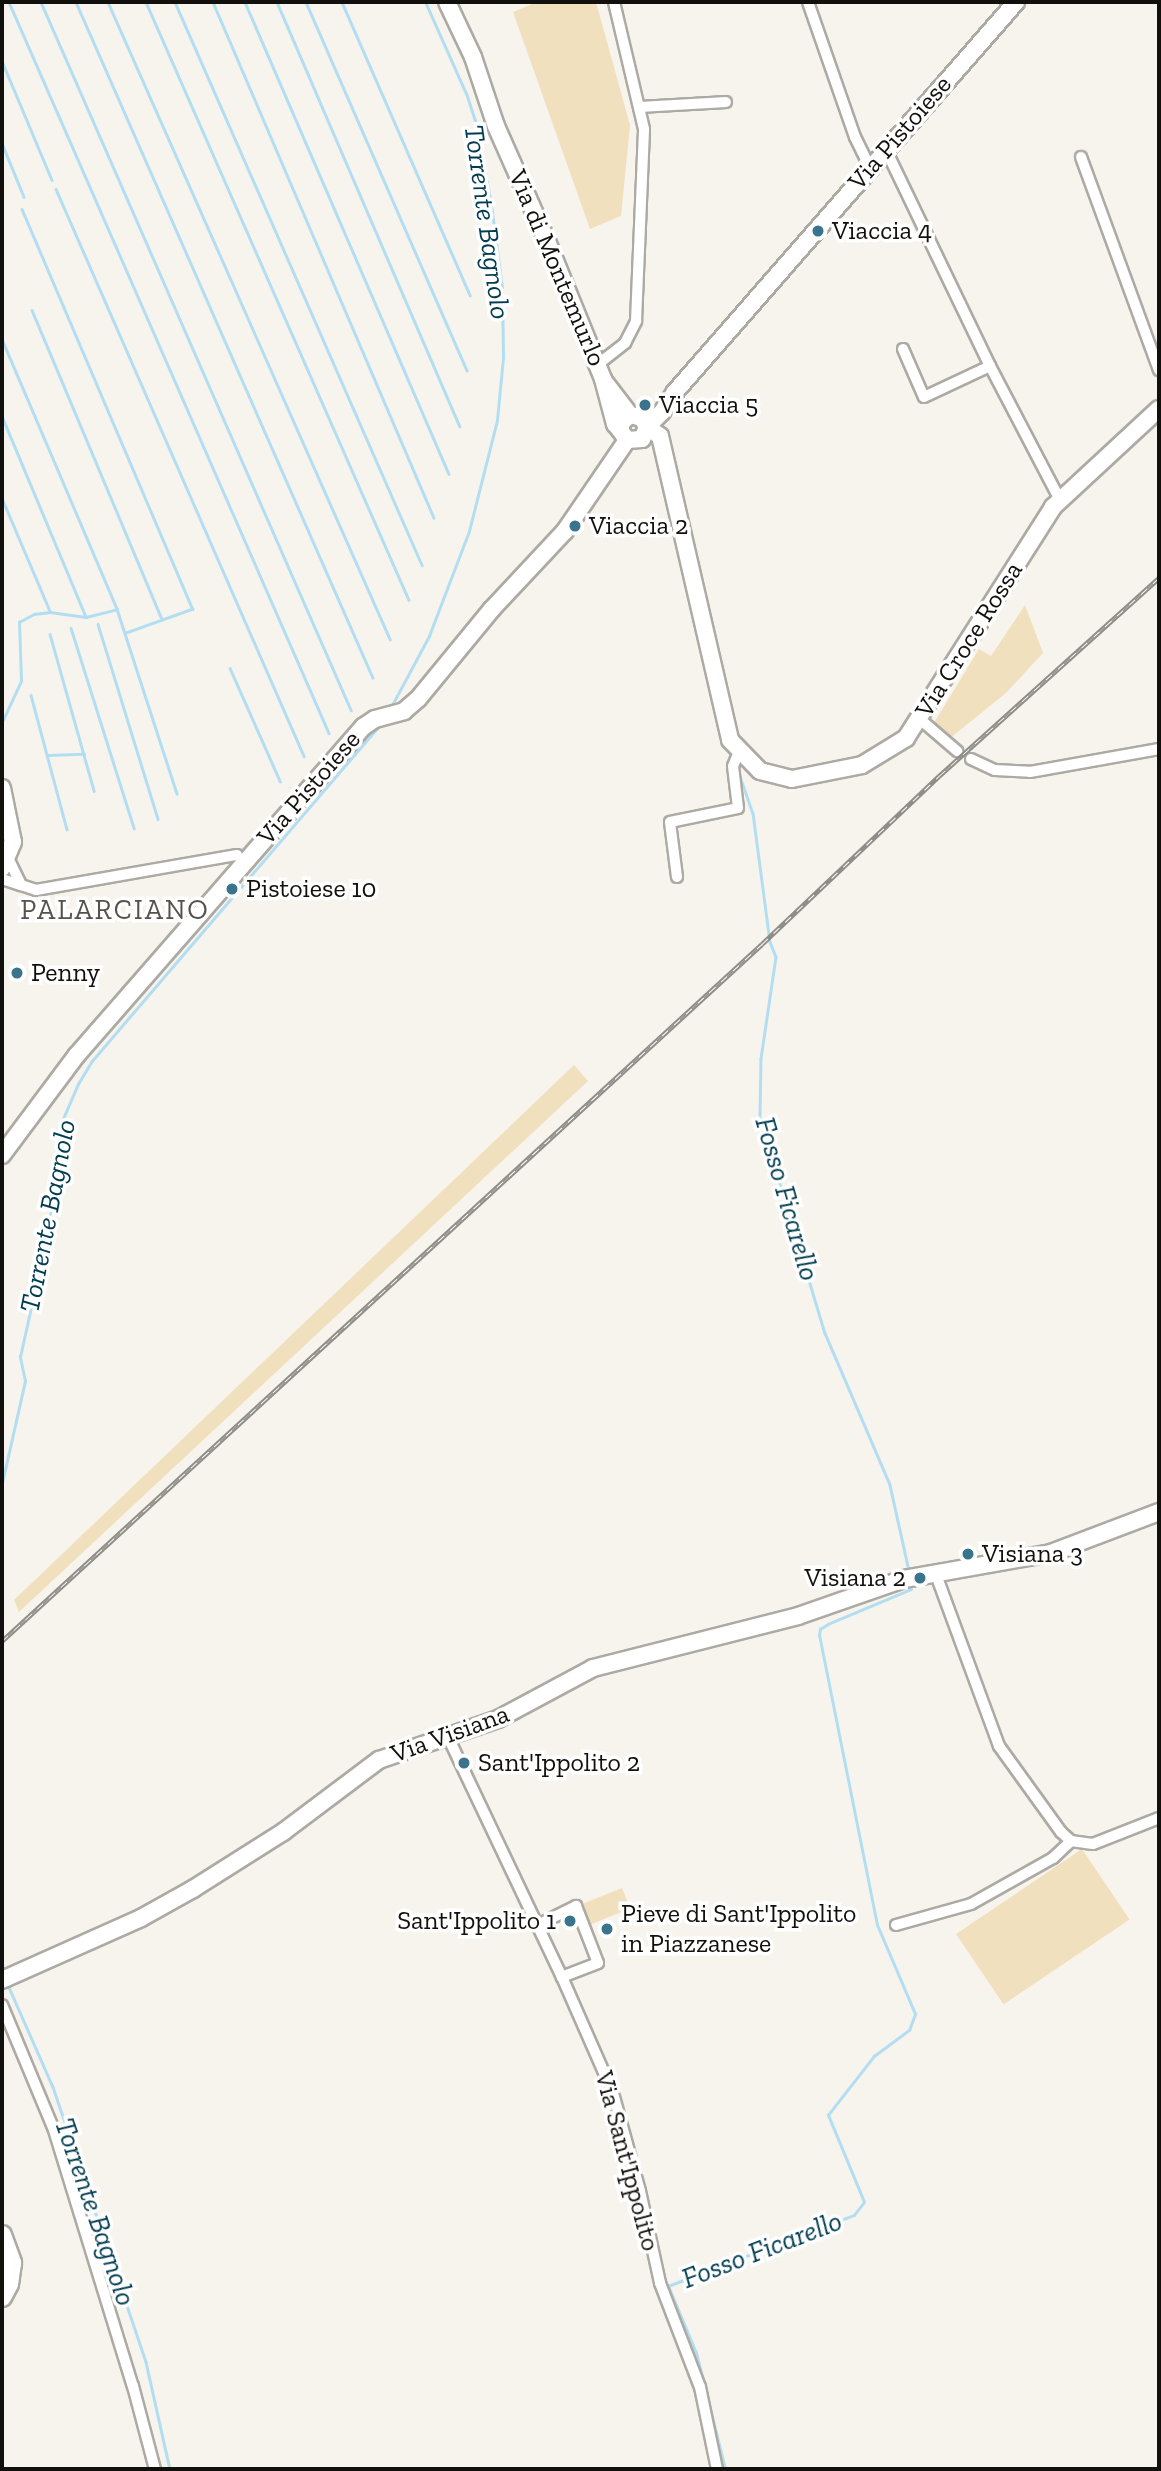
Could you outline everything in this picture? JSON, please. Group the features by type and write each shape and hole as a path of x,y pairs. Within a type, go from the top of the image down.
{"main road":[{"path":"2,2235 9,2248 12,2270 2,2297"}],"street":[{"name":"Via di Montemurlo","path":"447,2 473,57 496,126 547,241 600,372 635,428 658,432 726,729 739,752"},
{"path":"600,372 625,343 636,321 643,129 614,2"},
{"path":"808,2 855,137 870,168"},
{"name":"Via Pistoiese","path":"2,1155 76,1056 363,727 379,717 404,711 418,699 492,609 565,531 635,428 662,412 675,392 1016,2"},
{"path":"640,107 726,102"},
{"path":"886,150 990,366 1060,500"},
{"path":"1082,157 1159,370"},
{"path":"903,349 924,397 990,366"},
{"name":"Via Croce Rossa","path":"739,752 760,771 776,777 817,775 862,765 906,738 920,720 1031,540 1060,500 1159,409"},
{"path":"920,720 957,751"},
{"path":"971,759 995,770 1030,772 1159,749"},
{"path":"677,877 670,822 738,808 733,766 739,752"},
{"path":"2,788 7,859 21,884"},
{"path":"2,879 36,890 237,855"},
{"name":"Via Visiana","path":"6,1978 141,1918 193,1889 283,1832 379,1760 498,1719 593,1668 798,1616 904,1579 1051,1553 1159,1512"},
{"path":"935,1572 999,1746 1009,1765 1061,1832 1071,1841 1086,1844 1101,1842 1159,1818"},
{"path":"448,1737 536,1926 576,1906 598,1964 562,1977"},
{"path":"896,1926 971,1903 1053,1858 1071,1841"},
{"name":"Via Sant'Ippolito","path":"536,1926 562,1977 613,2092 640,2192 660,2283 700,2386 717,2469"},
{"path":"2,2005 54,2130 134,2386 155,2469"}],"shaded area":[{"path":"537,2 596,2 630,125 621,216 590,229 513,12"},
{"path":"1025,605 1043,653 1006,693 949,739 932,726 979,649 991,656"},
{"path":"574,1065 588,1081 19,1612 14,1600"},
{"path":"1082,1849 1130,1919 1004,2004 956,1934"},
{"path":"622,1888 630,1908 585,1927 577,1906"}],"waterway":[{"path":"9,2 329,733"},
{"path":"41,2 351,710"},
{"path":"76,2 373,678"},
{"path":"108,2 390,639"},
{"path":"146,2 409,600"},
{"path":"175,2 422,565"},
{"path":"213,2 434,518"},
{"path":"245,2 449,474"},
{"path":"277,2 460,426"},
{"path":"306,2 467,370"},
{"path":"342,2 470,295"},
{"name":"Torrente Bagnolo","path":"391,707 429,636 469,531 497,420 503,358 502,288 491,204 475,121 466,94 425,2"},
{"path":"2,61 52,180"},
{"path":"2,143 24,197"},
{"path":"56,189 304,756"},
{"path":"22,209 193,609 126,633"},
{"path":"32,310 162,620"},
{"path":"2,339 117,609 177,794"},
{"path":"2,416 86,617"},
{"path":"2,498 50,611"},
{"path":"3,720 21,681 19,622 34,614 50,612 86,617 117,609"},
{"path":"98,624 158,819"},
{"path":"71,628 134,828"},
{"path":"50,634 94,791"},
{"path":"230,668 280,781"},
{"path":"31,695 67,829"},
{"name":"Torrente Bagnolo","path":"2,1483 25,1381 20,1357 49,1226 62,1121 78,1084 91,1062 380,725"},
{"path":"47,755 84,754"},
{"name":"Fosso Ficarello","path":"741,779 753,813 770,942 776,957 761,1059 760,1118 825,1333 890,1485 908,1566"},
{"name":"Fosso Ficarello","path":"725,2469 696,2353 668,2286 854,2215 864,2202 828,2115 874,2056 909,2030 915,2014 877,1925 819,1636 820,1629 828,1624 911,1589"},
{"name":"Torrente Bagnolo","path":"2,1770 2,1786"},
{"name":"Torrente Bagnolo","path":"2,1961 4,1972"},
{"name":"Torrente Bagnolo","path":"8,1985 53,2087 146,2362 170,2469"}],"railway":[{"path":"2,1641 762,944 939,776 1159,578"}],"place":[{"name":"Viaccia 4","path":"818,231"},
{"name":"Viaccia 5","path":"645,405"},
{"name":"Viaccia 2","path":"575,526"},
{"name":"Pistoiese 10","path":"232,889"},
{"name":"Penny","path":"17,973"},
{"name":"Visiana 3","path":"968,1554"},
{"name":"Visiana 2","path":"920,1578"},
{"name":"Sant'Ippolito 2","path":"464,1763"},
{"name":"Sant'Ippolito 1","path":"570,1921"},
{"name":"Pieve di Sant'Ippolito in Piazzanese","path":"607,1929"}],"district":[{"name":"PALARCIANO","path":"115,910"}]}
